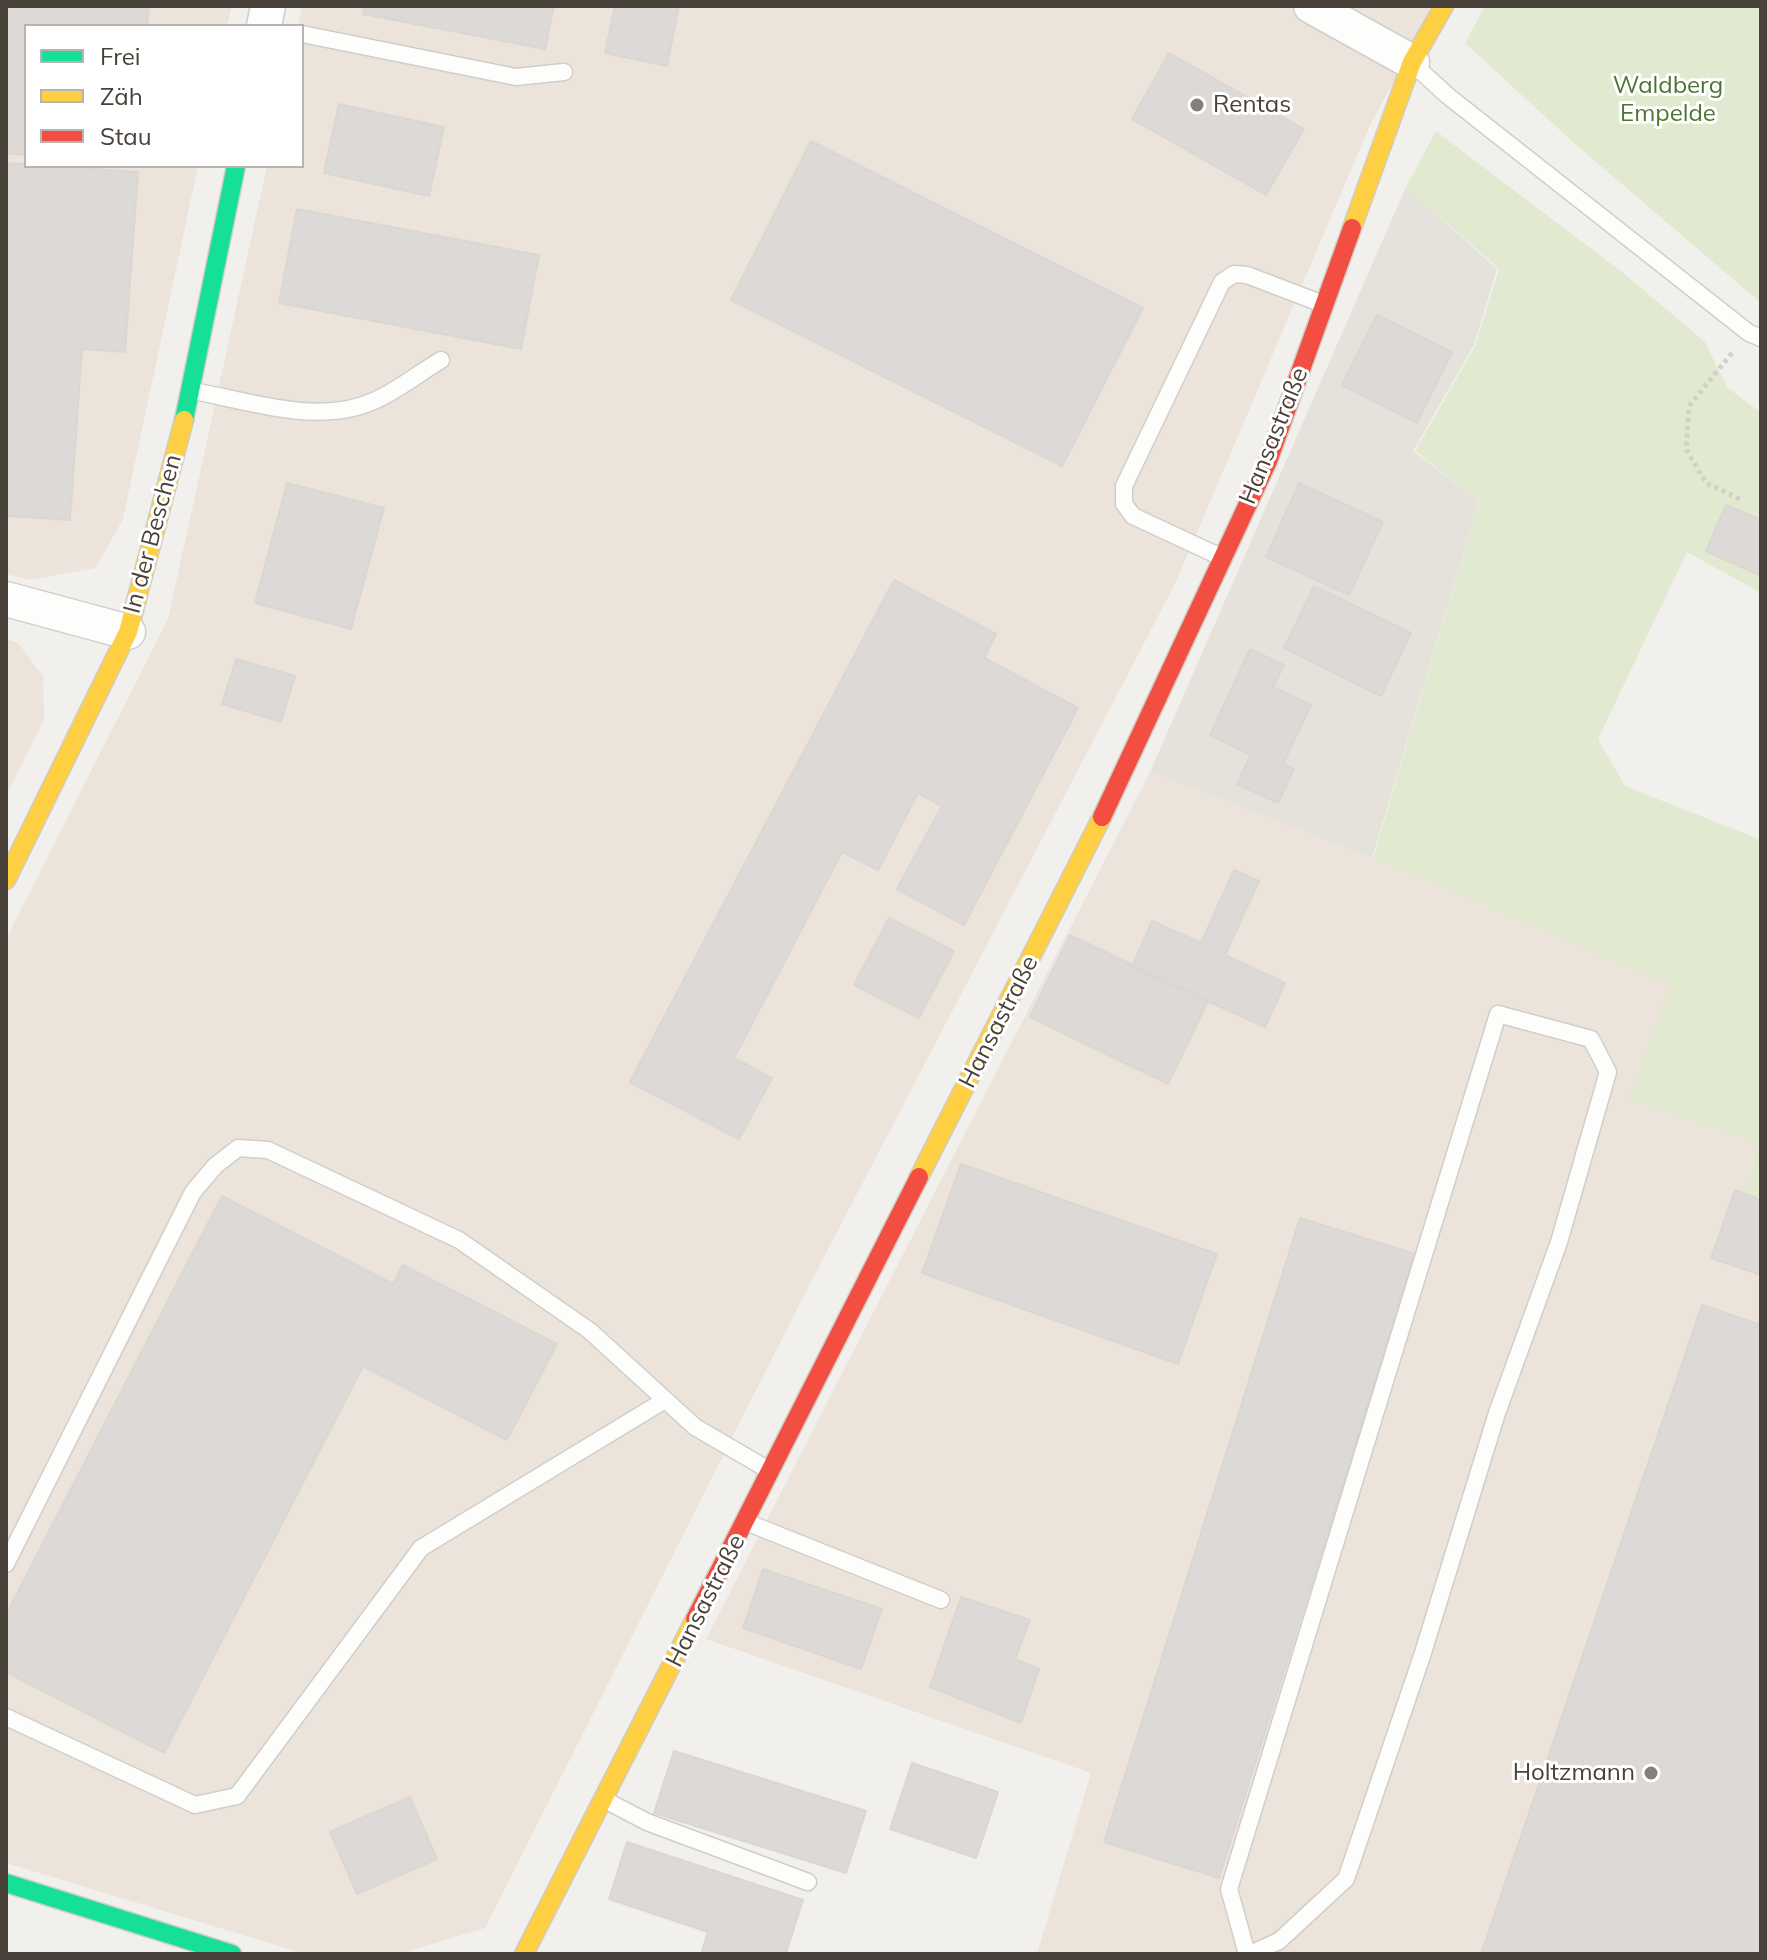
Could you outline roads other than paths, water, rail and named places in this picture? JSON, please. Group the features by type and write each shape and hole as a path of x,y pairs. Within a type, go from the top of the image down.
{"street":[{"path":"1311,6 1412,62"},
{"name":"Hansastraße","path":"524,1954 605,1800 1131,760 1268,461 1412,62 1444,6"},
{"name":"In der Beschen","path":"6,880 128,632 190,391 236,168"},
{"path":"6,599 128,632"},
{"path":"6,1883 232,1954"}],"lane":[{"path":"304,34 516,77 564,72"},
{"path":"1412,62 1448,96 1755,335"},
{"path":"1223,558 1133,516 1124,504 1124,486 1222,282 1234,274 1247,275 1324,305"},
{"path":"190,391 286,407 339,409 370,402 441,360"},
{"path":"1498,1014 1591,1039 1608,1072 1559,1242 1497,1413 1422,1656 1346,1879 1279,1941 1249,1954 1229,1889 1498,1014"},
{"path":"6,1564 193,1192 215,1166 238,1148 268,1150 459,1240 590,1331 695,1427 772,1471"},
{"path":"6,1717 195,1805 237,1796 421,1548 665,1400"},
{"path":"746,1522 941,1600"},
{"path":"605,1800 647,1822 808,1882"}],"place":[{"name":"Rentas","path":"1197,105"},
{"name":"Holtzmann","path":"1651,1773"}],"park label":[{"name":"Waldberg Empelde","path":"1668,100"}]}
